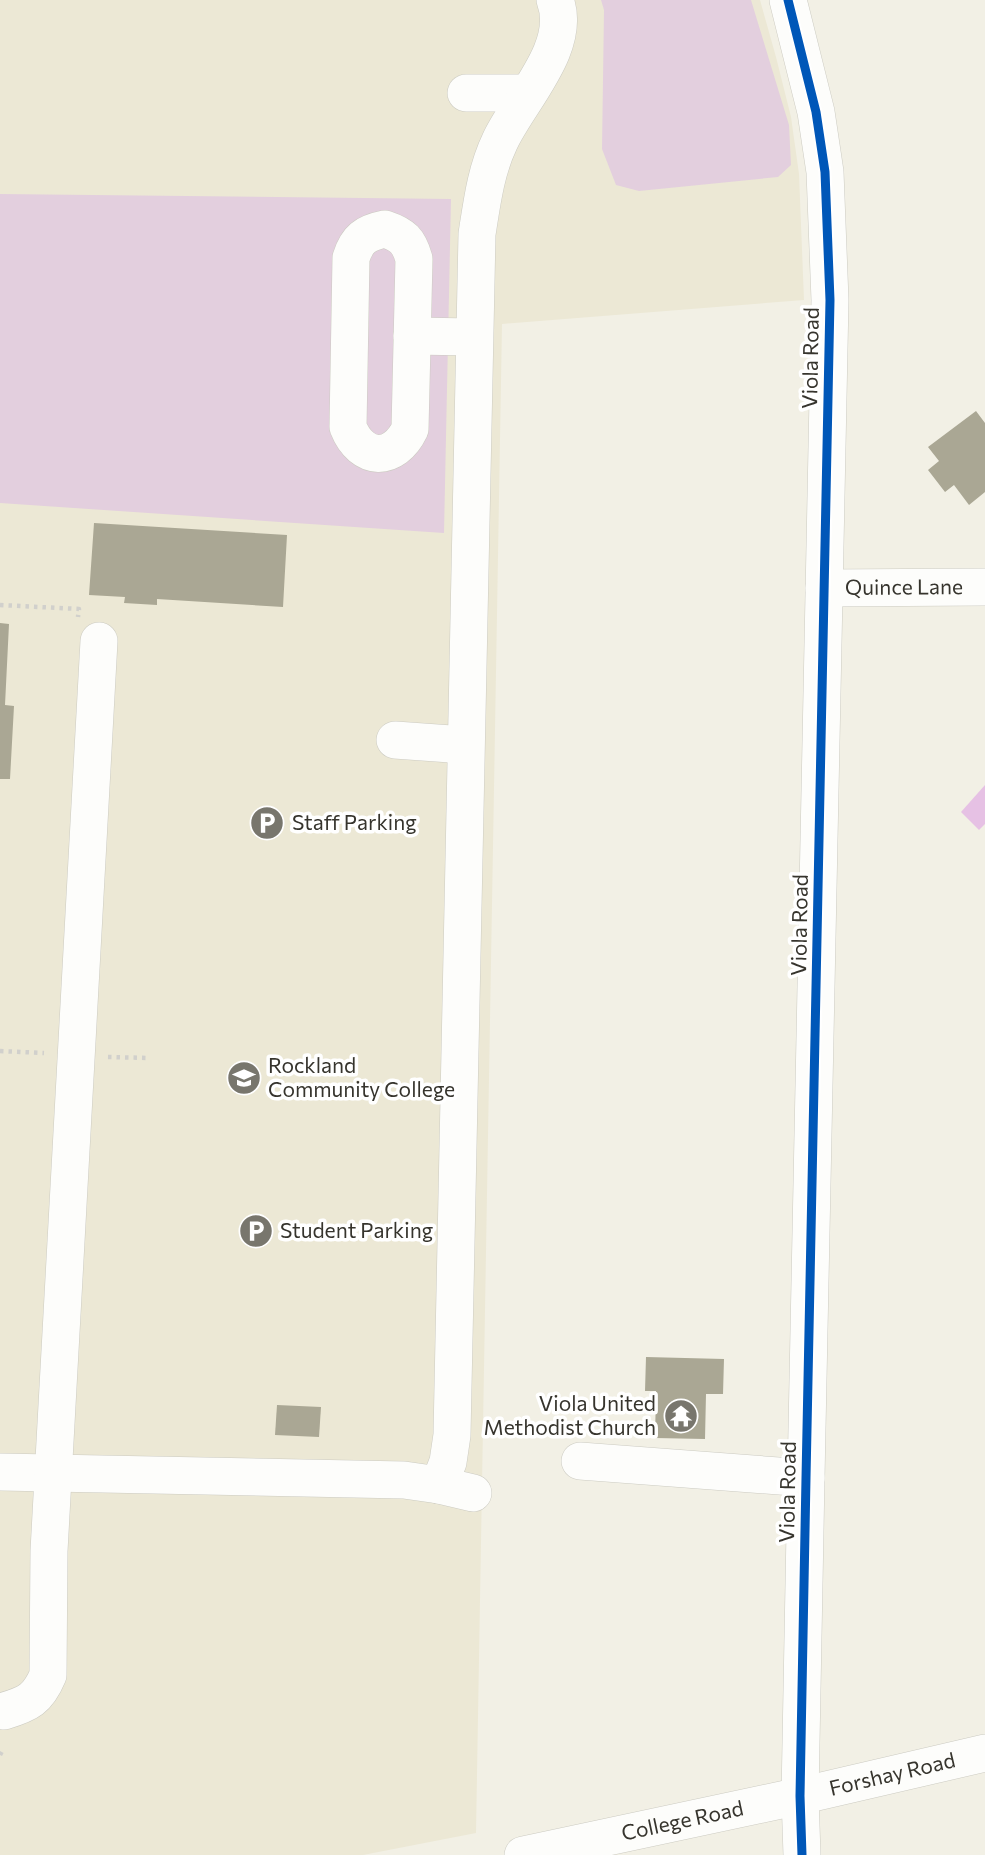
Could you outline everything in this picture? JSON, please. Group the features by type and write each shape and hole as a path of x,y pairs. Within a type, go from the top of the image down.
{"street":[{"path":"0,1472 404,1480 456,1489 448,1462 452,1435 477,234 489,170 500,140 551,54 557,36 559,19 555,0"},
{"name":"Viola Road","path":"788,0 817,111 825,172 830,300 800,1796 802,1855"},
{"path":"466,93 528,93"},
{"path":"385,229 399,233 410,243 414,260 412,336 410,429 404,441 394,450 379,454 363,450 353,439 348,427 351,258 356,244 369,232 385,229"},
{"path":"412,336 474,337"},
{"name":"Quince Lane","path":"824,588 985,587"},
{"path":"4,1711 26,1704 42,1690 48,1675 49,1551 99,641"},
{"path":"395,740 465,745"},
{"path":"580,1461 806,1479"},
{"name":"Forshay Road","path":"800,1796 985,1753"},
{"name":"College Road","path":"523,1855 800,1796"}],"path":[{"path":"0,1755 3,1749"}],"shaded area":[{"name":"Rockland Community College","path":"0,0 760,0 776,57 791,117 799,174 804,300 502,324 476,1833 363,1855 0,1855"},
{"path":"601,0 751,0 789,125 791,165 778,177 639,191 616,185 602,149 604,10"},
{"path":"0,194 451,199 444,533 0,503"},
{"path":"985,785 985,824 979,830 961,812"}],"building":[{"path":"976,411 985,423 985,492 969,505 954,485 945,492 928,470 939,461 928,447"},
{"path":"94,523 287,535 283,607 157,599 157,605 124,603 125,597 89,595"},
{"path":"0,623 9,624 5,705 14,706 10,779 0,779"},
{"name":"Viola United Methodist Church","path":"646,1357 724,1359 723,1394 706,1394 705,1439 655,1438 656,1391 645,1391"},
{"path":"277,1405 321,1407 319,1437 275,1435"}],"cycle path":[{"path":"788,0 816,112 825,172 830,300 800,1796 802,1855"}],"place":[{"name":"Staff Parking","path":"267,823"},
{"name":"Rockland Community College","path":"244,1078"},
{"name":"Student Parking","path":"256,1231"},
{"name":"Viola United Methodist Church","path":"681,1416"}]}
